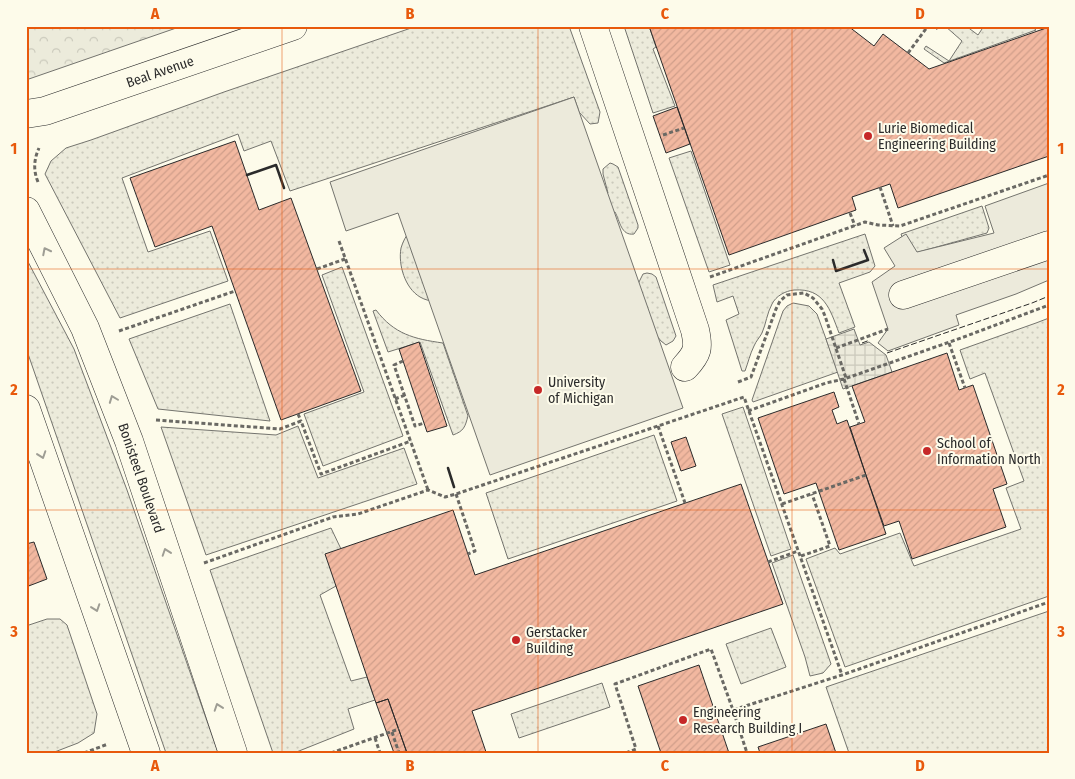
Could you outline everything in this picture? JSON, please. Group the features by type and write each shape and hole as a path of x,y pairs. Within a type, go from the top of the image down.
{"street":[{"name":"Beal Avenue","path":"26,114 45,111 293,26"},
{"path":"593,26 695,330 697,339 696,353 685,367"},
{"name":"Bonisteel Boulevard","path":"26,211 85,328 129,441 233,753"},
{"path":"903,295 1049,244"},
{"path":"26,409 146,753"}],"path":[{"path":"908,53 928,26"},
{"path":"935,26 938,30"},
{"path":"662,135 684,128"},
{"path":"702,280 865,222 878,225 900,226 1049,175"},
{"path":"880,187 893,226"},
{"path":"850,212 855,226"},
{"path":"339,241 428,490"},
{"path":"317,269 345,259"},
{"path":"119,332 235,291"},
{"path":"738,382 751,377 780,301 787,295 804,294 813,298 822,309 859,424"},
{"path":"748,412 826,383 845,379 1034,312 1049,305"},
{"path":"836,348 888,329"},
{"path":"948,342 965,388"},
{"path":"403,362 394,364 416,426 424,423"},
{"path":"395,399 405,396"},
{"path":"199,565 333,517 358,514 428,490 446,497 456,494 744,397 842,675"},
{"path":"298,414 320,474 411,442"},
{"path":"150,420 280,429 301,422"},
{"path":"658,426 685,503"},
{"path":"782,504 866,475"},
{"path":"456,494 475,551 468,554"},
{"path":"801,556 830,546 812,494"},
{"path":"768,562 798,551"},
{"path":"733,710 842,675 1049,602"},
{"path":"626,753 637,751 615,684 711,649 747,753"},
{"path":"331,753 399,730"},
{"path":"392,732 399,753"},
{"path":"375,738 380,753"},
{"path":"84,753 111,743"}],"green space":[{"path":"26,26 182,26 26,80"},
{"path":"417,26 569,26 600,112 598,123 590,124 579,112 574,97 290,191 271,141 244,151 238,134 122,178 148,252 210,231 228,281 120,318 45,174 51,161 66,148"},
{"path":"624,26 649,26 656,47 653,49 675,106 653,113"},
{"path":"945,26 966,26 978,35 984,26 1031,26 1036,30 944,63 924,49 926,46 949,61 962,41"},
{"path":"691,151 730,265 709,272 669,158"},
{"path":"610,163 618,167 638,225 634,234 626,233 615,212 428,273 435,302 420,297 410,288 404,276 400,255 403,243 410,231 423,255 608,193 603,169"},
{"path":"982,206 989,228 987,233 915,253 907,252 901,234"},
{"path":"865,234 875,266 870,272 839,283 855,327 839,333 829,308 819,296 804,290 787,291 778,296 772,304 762,333 756,342 745,371 742,371 726,320 739,314 733,296 717,302 713,285"},
{"path":"26,258 74,349 127,490 218,753 166,753 26,348"},
{"path":"342,267 403,436 323,466 304,414 364,392 322,275"},
{"path":"647,273 656,277 676,336 673,341 666,345 657,336 638,284 643,274"},
{"path":"793,303 809,306 817,314 838,372 753,402 752,400 783,311"},
{"path":"230,304 270,421 158,409 129,339"},
{"path":"376,310 390,325 405,334 423,340 443,343 468,416 465,426 460,432 453,435 420,342 388,352 373,311"},
{"path":"1049,318 1049,596 845,667 806,559 835,548 840,554 900,533 914,566 1021,529 1006,488 1024,481 985,373 970,379 960,350"},
{"path":"743,407 791,549 771,556 722,414"},
{"path":"298,426 318,478 404,448 417,484 206,555 161,427 276,435"},
{"path":"654,435 677,501 508,559 486,493"},
{"path":"331,528 341,549 336,586 320,595 351,681 367,677 375,700 348,709 354,729 294,753 273,753 210,570"},
{"path":"793,555 831,664 823,673 810,676 772,563"},
{"path":"1049,611 1049,753 849,753 826,687"},
{"path":"47,619 60,619 67,625 97,714 94,733 78,743 52,753 26,753 26,626"},
{"path":"771,628 786,667 741,684 726,644"},
{"path":"602,683 610,707 519,738 511,714"}],"shaded area":[{"path":"574,97 683,408 490,475 398,213 346,231 330,182"},
{"path":"1049,183 1049,280 956,315 959,325 888,351 878,343 888,329 872,282 895,266 884,248 906,234 917,252 994,233 985,206"},
{"path":"854,329 860,345 869,342 886,355 892,372 843,389 826,339"}],"building":[{"name":"Lurie Biomedical Engineering Building","path":"649,26 848,26 874,46 883,34 929,69 1049,27 1049,156 898,208 890,184 852,197 856,210 729,255"},
{"path":"677,107 690,144 666,153 653,116"},
{"path":"235,141 259,210 291,198 361,391 281,420 212,226 155,247 130,178"},
{"path":"419,342 447,426 427,432 399,349"},
{"name":"School of Information North","path":"947,353 959,390 973,385 1007,484 993,489 1006,527 912,559 899,521 884,526 866,475 850,427 865,422 852,386"},
{"path":"834,392 839,407 832,410 837,424 847,420 886,534 839,550 816,483 784,494 758,418"},
{"path":"686,437 696,466 681,471 671,442"},
{"name":"Gerstacker Building","path":"741,484 783,604 472,711 486,752 484,753 407,753 388,699 376,703 325,554 453,510 475,575"},
{"path":"34,542 47,579 26,587 26,544"},
{"name":"Engineering Research Building I","path":"699,665 729,753 661,753 638,686"},
{"path":"388,699 407,753 394,753 376,703"},
{"path":"826,724 836,753 760,753 758,747"}],"fence":[{"path":"887,353 1049,296"},
{"path":"862,343 870,340"}],"wall":[{"path":"247,175 276,165 284,188"},
{"path":"833,260 836,271 868,260 864,250"},
{"path":"448,468 454,487"}],"place":[{"name":"Lurie Biomedical Engineering Building","path":"868,136"},
{"name":"University of Michigan","path":"538,390"},
{"name":"School of Information North","path":"927,451"},
{"name":"Gerstacker Building","path":"516,640"},
{"name":"Engineering Research Building I","path":"683,720"}]}
